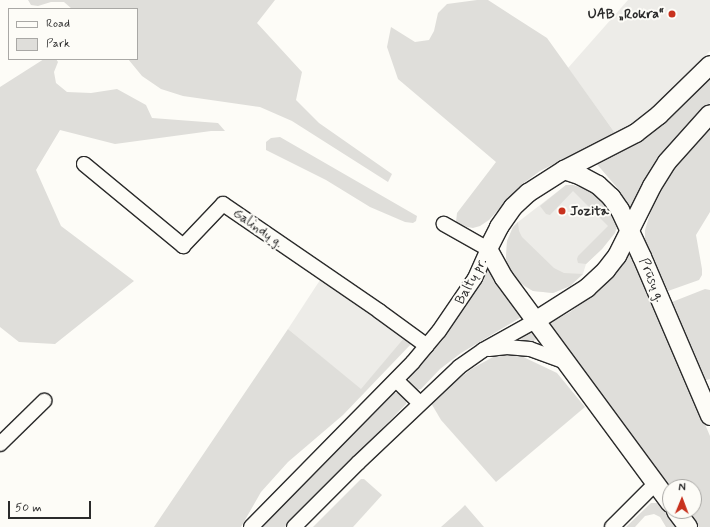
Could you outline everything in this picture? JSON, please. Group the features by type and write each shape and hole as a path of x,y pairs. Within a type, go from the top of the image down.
{"main road":[{"name":"Baltų pr.","path":"488,249 499,227 513,207 528,193 564,170 636,133 659,115 710,65"},
{"path":"535,321 587,288 606,270 617,256 631,232 652,186 667,162 710,114"},
{"name":"Prūsų g.","path":"564,170 581,176 598,185 611,197 631,232 710,416"},
{"path":"488,249 504,278 563,361 662,492"},
{"path":"518,298 546,305 564,303"}],"street":[{"name":"Galindų g.","path":"84,164 183,246 223,204 374,307 427,346"},
{"path":"444,224 488,249"},
{"name":"Baltų pr.","path":"251,527 396,380 427,346 451,315 475,278 488,249"},
{"path":"294,527 420,403 459,367 483,350 535,321"},
{"path":"483,350 507,347 530,349 563,361"},
{"path":"396,380 420,403"},
{"path":"0,444 44,401"},
{"path":"612,527 656,484"}],"shaded area":[{"path":"628,0 710,0 710,51 661,100 632,123 615,133 568,68"},
{"path":"566,185 573,185 608,208 615,220 617,229 602,249 586,264 583,274 570,286 553,293 533,291 524,286 506,258 507,241 513,227 518,222"},
{"path":"322,277 401,334 403,339 361,390 288,329"}],"green space":[{"path":"28,0 275,0 257,23 302,72 296,100 319,123 392,174 388,182 292,121 260,107 183,96 161,89 142,76 129,60 138,60 138,8 71,8 64,2 51,2 38,6 31,5"},
{"path":"488,0 547,38 615,133 540,171 521,185 489,220 480,226 473,228 456,222 457,213 496,162 398,79 387,47 391,27 415,42 429,40 434,31 438,13 447,4"},
{"path":"42,60 57,60 58,62 54,72 56,83 67,92 91,93 117,89 146,105 152,118 218,123 225,131 211,131 115,144 60,130 36,170 61,226 134,281 55,344 19,342 0,327 0,87"},
{"path":"710,75 710,103 680,134 654,165 630,213 620,191 595,162"},
{"path":"710,127 710,212 696,235 702,275 699,280 668,291 645,241 645,230 653,204 672,170"},
{"path":"280,137 417,216 416,221 413,223 405,222 370,207 326,180 266,150 266,142 271,138"},
{"path":"566,185 573,185 593,191 608,208 617,225 615,233 602,249 586,264 578,263 578,256 608,226 573,191 550,215 546,214 540,206"},
{"path":"518,222 519,231 522,237 554,268 564,273 583,274 570,286 553,293 533,291 517,281 508,267 506,258 507,241 513,227"},
{"path":"631,251 710,436 710,527 699,527 692,519 702,519 702,479 662,479 546,325 570,312 594,294 610,279"},
{"path":"488,268 523,316 461,353 440,369 421,389 416,390 409,384 409,377 442,341"},
{"path":"705,289 710,290 710,379 706,380 672,302"},
{"path":"288,329 361,389 403,339 399,336 401,334 412,343 343,415 288,462 261,492 241,527 154,527"},
{"path":"533,330 538,338 532,342 518,339"},
{"path":"517,354 557,373 585,407 496,482 441,420 431,403 447,387 473,368 495,356"},
{"path":"394,393 400,393 407,399 406,404 285,527 260,527"},
{"path":"361,479 364,479 382,495 353,527 313,527"},
{"path":"651,503 661,503 662,519 672,519 678,527 666,527 660,517 654,514 645,516 635,527 626,527"},
{"path":"465,505 484,527 441,527 460,510"}],"place":[{"name":"UAB „Rokra“","path":"672,14"},
{"name":"Jozita","path":"562,211"}]}
